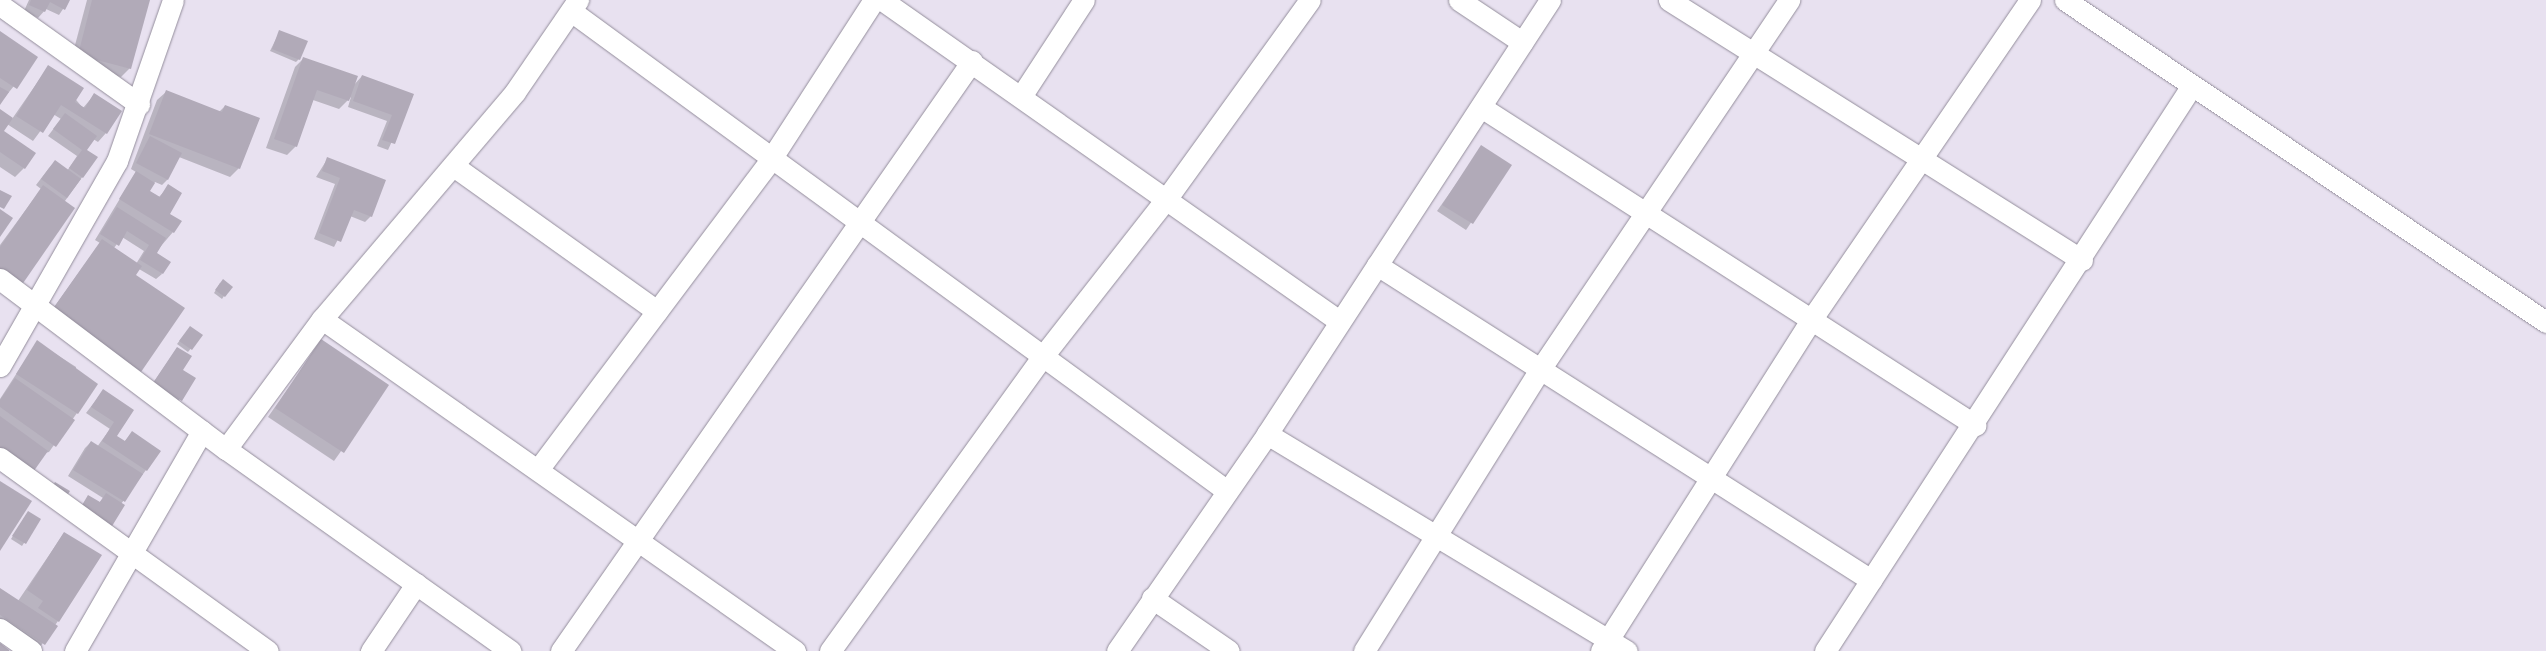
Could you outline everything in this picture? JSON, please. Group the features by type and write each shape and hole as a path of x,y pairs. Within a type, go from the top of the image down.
{"street":[{"path":"0,366 117,161 139,104 173,0"},
{"path":"540,467 771,159 874,0"},
{"path":"882,0 1022,95 1338,321"},
{"path":"1022,95 1084,0"},
{"path":"830,651 1043,356 1167,198 1310,0"},
{"path":"1459,0 1522,42"},
{"path":"1117,651 1267,434 1338,321 1377,265 1550,0"},
{"path":"1669,0 2082,260"},
{"path":"1364,651 1437,538 1541,368 1644,212 1754,54 1789,0"},
{"path":"1605,645 1710,474 1813,317 1919,158 2030,0"},
{"path":"2065,0 2191,87 2546,322"},
{"path":"0,4 139,104"},
{"path":"226,449 322,319 455,166 515,92 575,6 771,159 1227,491"},
{"path":"561,651 638,537 972,61"},
{"path":"1825,651 2082,260 2191,87"},
{"path":"1480,107 1813,317 1975,424"},
{"path":"455,166 657,311"},
{"path":"1377,265 1710,474 1871,580"},
{"path":"0,279 35,302 226,449 510,651"},
{"path":"322,319 540,467 795,651"},
{"path":"75,651 202,431"},
{"path":"1267,434 1437,538 1605,645 1627,651"},
{"path":"0,458 268,651"},
{"path":"371,651 416,584"},
{"path":"1152,598 1229,651"},
{"path":"0,629 31,651"}],"building":[{"path":"31,0 70,0 65,10 50,2 45,12 29,5"},
{"path":"92,0 150,0 131,69 78,55"},
{"path":"279,30 308,41 300,60 272,49"},
{"path":"0,31 38,57 17,89 0,78"},
{"path":"303,57 358,76 349,101 317,90 297,147 274,139"},
{"path":"48,65 84,88 75,102 85,108 94,93 122,111 107,134 61,105 43,133 16,116"},
{"path":"362,75 414,94 395,144 382,140 392,115 353,101"},
{"path":"0,87 9,92 0,105"},
{"path":"166,90 222,112 225,105 260,118 240,169 149,134"},
{"path":"0,109 13,118 4,131 36,153 25,169 0,152"},
{"path":"65,113 97,136 87,150 98,157 83,178 69,168 82,150 53,129"},
{"path":"150,136 182,153 168,180 136,163"},
{"path":"1481,145 1512,165 1473,224 1442,205"},
{"path":"327,157 386,180 372,217 354,210 341,242 319,233 340,178 322,171"},
{"path":"55,160 81,179 67,198 41,179"},
{"path":"136,171 155,183 150,191 160,197 168,184 182,193 170,214 182,221 174,233 119,199"},
{"path":"43,185 75,208 19,289 0,277 0,247"},
{"path":"0,190 12,196 4,209 0,207"},
{"path":"117,207 166,238 157,253 171,262 163,274 140,260 149,245 127,231 119,246 100,234"},
{"path":"0,209 13,218 0,237"},
{"path":"102,239 142,266 136,275 185,308 141,372 52,310"},
{"path":"223,279 233,287 225,297 215,290"},
{"path":"190,326 203,335 192,350 179,341"},
{"path":"321,339 389,385 344,453 275,408"},
{"path":"37,340 98,384 78,414 16,374"},
{"path":"177,347 192,356 183,370 196,378 182,401 153,383"},
{"path":"15,378 75,420 56,447 0,407 0,400"},
{"path":"103,389 134,410 117,436 125,441 132,431 161,451 147,471 102,441 114,422 91,407"},
{"path":"0,416 48,451 31,475 0,453"},
{"path":"91,441 143,474 125,502 73,470"},
{"path":"0,481 32,501 0,551"},
{"path":"55,482 70,491 65,499 50,490"},
{"path":"106,493 125,505 109,531 78,512 88,495 100,502"},
{"path":"28,511 41,519 26,544 12,536"},
{"path":"64,532 102,555 59,622 38,608 43,601 27,590"},
{"path":"0,588 58,626 45,645 0,615"},
{"path":"0,643 9,650 9,651 0,651"}]}
